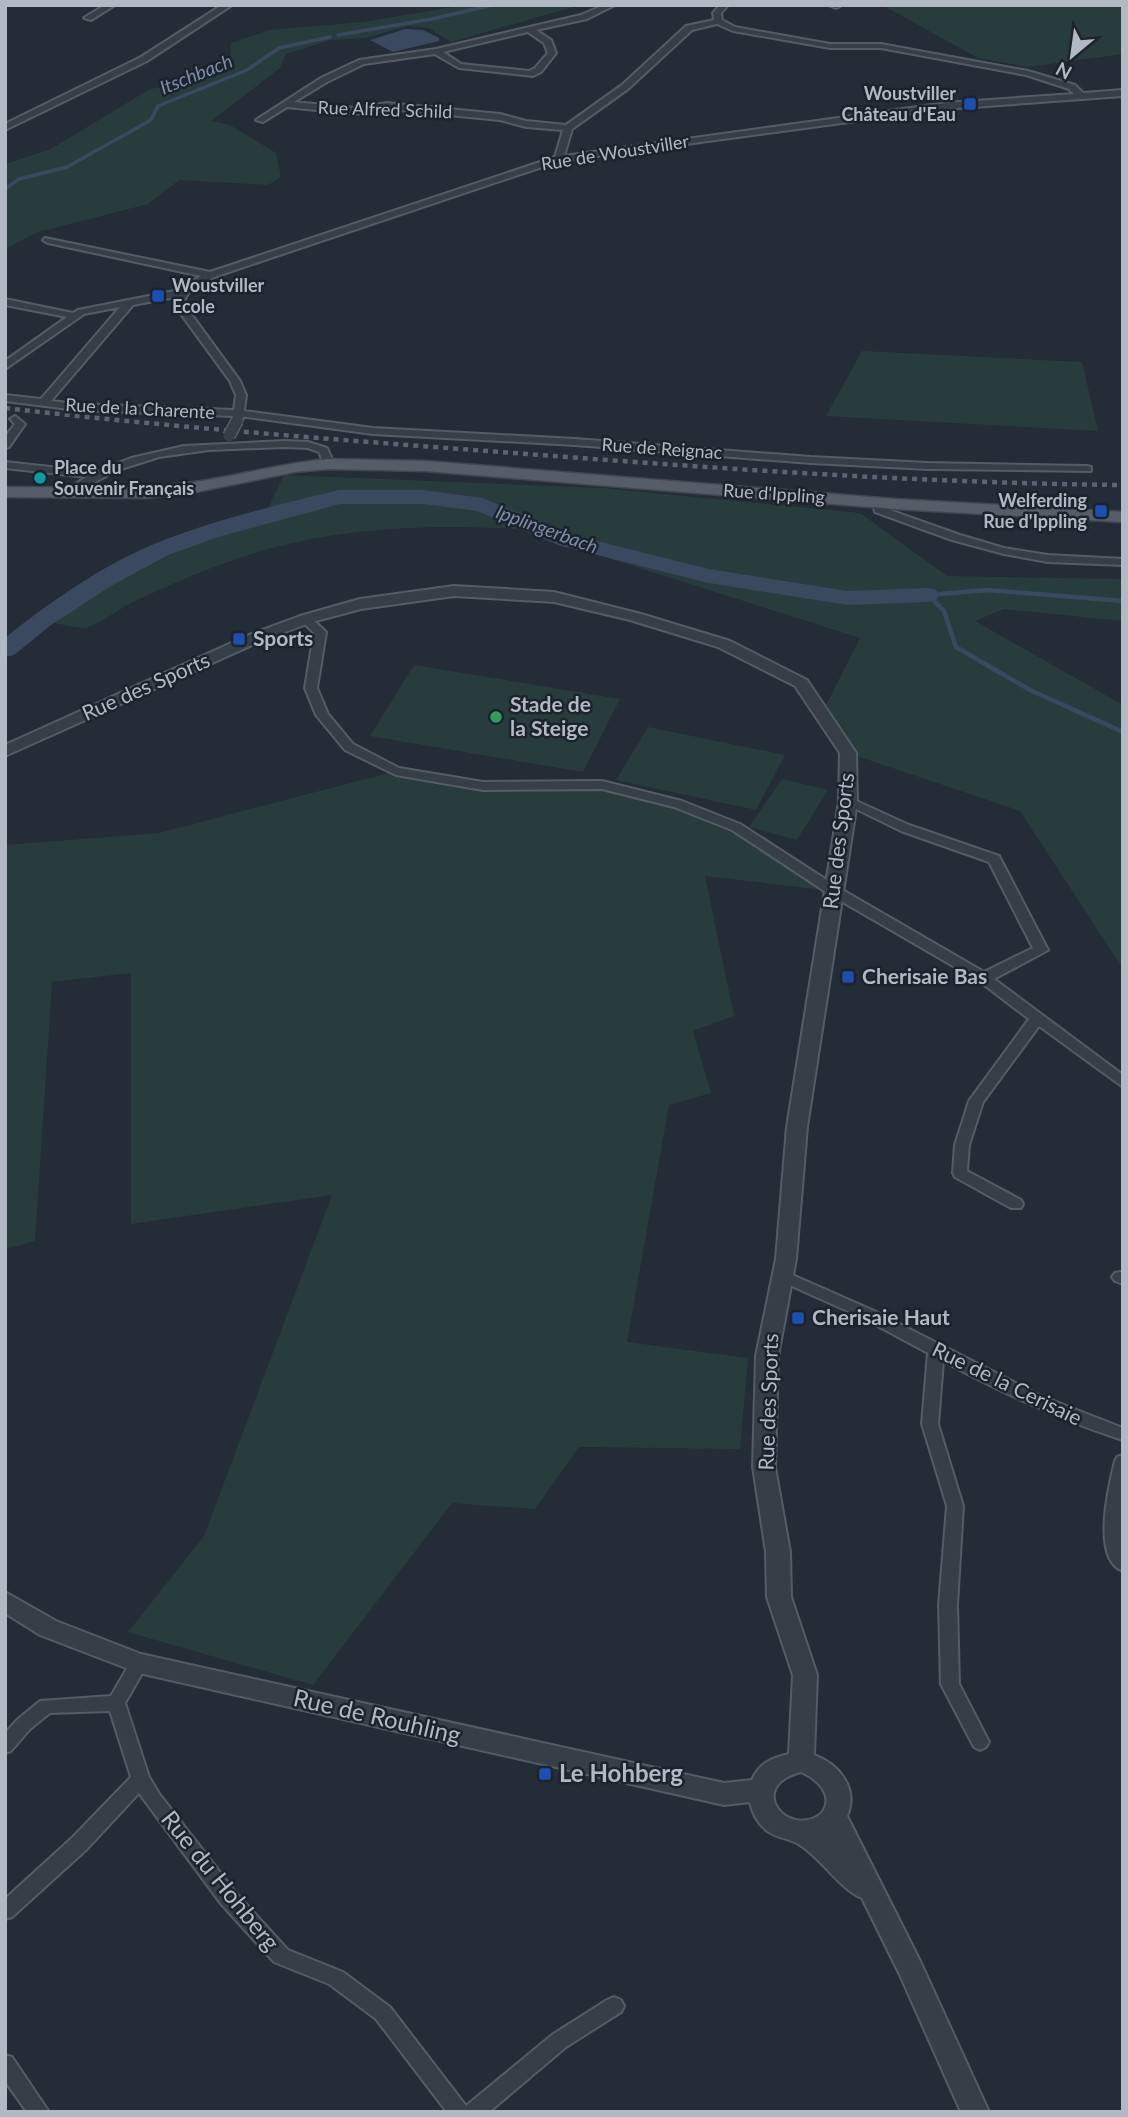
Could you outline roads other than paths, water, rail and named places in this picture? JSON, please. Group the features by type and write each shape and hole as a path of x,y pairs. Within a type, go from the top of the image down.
{"main road":[{"name":"Rue d'Ippling","path":"5,492 166,492 328,460 878,502 1123,517"}],"street":[{"path":"88,18 111,5"},
{"path":"5,127 144,59 228,5"},
{"path":"260,120 350,66 436,51 584,17 611,5"},
{"path":"718,21 717,13 724,5"},
{"path":"559,159 568,128 625,87 689,28 718,21 743,31 830,46 881,46 1028,73 1072,87 1081,96"},
{"path":"436,51 459,66 530,74 538,70 552,53 548,42 527,29"},
{"path":"370,50 380,59"},
{"name":"Rue de Woustviller","path":"181,293 211,275 559,159 946,106 1123,93"},
{"name":"Rue Alfred Schild","path":"286,104 355,111 387,106 500,117 526,124 568,128"},
{"path":"48,240 211,275"},
{"path":"5,366 74,316 97,307 181,293 178,303 180,307 235,381 241,396 238,417 222,446"},
{"path":"43,403 131,301"},
{"path":"5,302 74,316"},
{"name":"Rue de la Charente","path":"5,398 77,407 238,417"},
{"name":"Rue de Reignac","path":"238,417 373,431 575,442 811,460 928,466 1087,469"},
{"path":"5,444 19,428 20,424 15,419"},
{"path":"68,494 96,475 146,456 222,446 304,444 321,449 328,460"},
{"path":"5,465 96,475"},
{"path":"878,502 879,510 950,536 1006,551 1069,560 1123,562"},
{"name":"Rue des Sports","path":"5,751 255,638 306,619 360,604 454,591 554,597 635,617 724,644 801,684 848,753 848,802 796,1127 786,1259 768,1356 764,1467 778,1552 779,1597 805,1675 801,1761"},
{"path":"306,619 320,632 311,688 322,715 349,747 396,771 483,786 602,785 678,804 736,827 834,891 984,978 1123,1082"},
{"path":"848,802 905,828 994,859 1041,950 984,978"},
{"path":"1016,1204 960,1173 962,1145 976,1101 1038,1017"},
{"name":"Rue de la Cerisaie","path":"781,1275 818,1289 936,1351 1086,1423 1123,1434"},
{"path":"936,1351 930,1424 955,1506 948,1605 950,1684 979,1742"},
{"path":"1123,1461 1115,1491 1113,1549 1123,1564"},
{"name":"Rue de Rouhling","path":"5,1601 48,1628 139,1663 724,1794 760,1790"},
{"path":"5,1746 24,1724 46,1706 116,1703 139,1663"},
{"name":"Rue du Hohberg","path":"116,1703 141,1779 154,1801 229,1899 281,1956 336,1978 383,2013 460,2112"},
{"path":"801,1761 824,1772 835,1783 839,1796 835,1817 827,1825 804,1833 789,1831 767,1816 761,1805 760,1790 771,1771 787,1762 801,1761"},
{"path":"5,1911 80,1843 141,1779"},
{"path":"835,1817 975,2112"},
{"path":"804,1833 833,1855 880,1907"},
{"path":"474,2112 559,2041 614,2006"},
{"path":"5,2064 39,2112"}],"water":[{"path":"405,29 423,30 439,38 439,41 393,52 370,40"}],"waterway":[{"name":"Itschbach","path":"338,35 432,19 492,5"},
{"name":"Itschbach","path":"507,5 523,5"},
{"name":"Itschbach","path":"5,189 19,179 67,167 151,120 158,106 247,70 279,48 330,37"},
{"name":"Ipplingerbach","path":"5,650 42,620 103,581 160,550 210,532 339,497 424,497 482,505 569,541 709,576 848,598 928,595"},
{"path":"1123,601 987,590 928,595 944,611 956,647 1030,690 1123,732"}],"railway":[{"path":"5,408 266,434 676,465 899,478 1123,485"}],"place":[{"name":"Woustviller Château d'Eau","path":"970,104"},
{"name":"Woustviller Ecole","path":"158,296"},
{"name":"Place du Souvenir Français","path":"40,478"},
{"name":"Welferding Rue d'Ippling","path":"1101,511"},
{"name":"Sports","path":"239,639"},
{"name":"Stade de la Steige","path":"496,717"},
{"name":"Cherisaie Bas","path":"848,977"},
{"name":"Cherisaie Haut","path":"798,1318"},
{"name":"Le Hohberg","path":"545,1774"}]}
